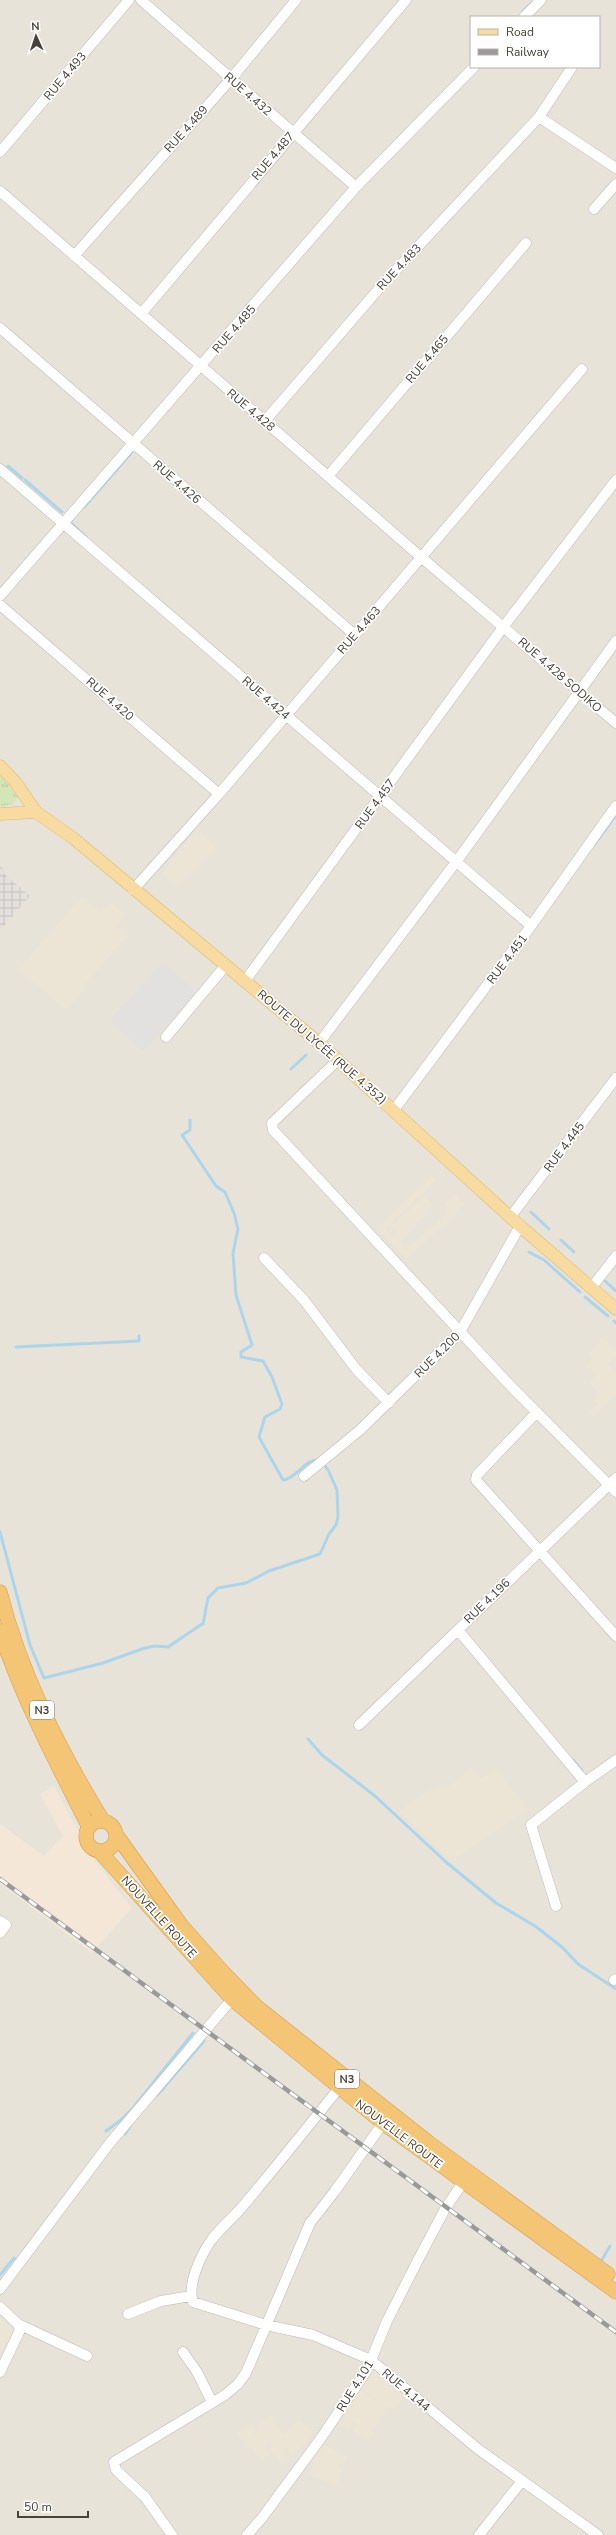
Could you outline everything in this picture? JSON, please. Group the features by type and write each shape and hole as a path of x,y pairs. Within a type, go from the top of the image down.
{"highway":[{"name":"N3","path":"0,1592 23,1667 36,1697 72,1771 103,1821"},
{"name":"N3","path":"0,1631 16,1677 34,1720 89,1827"},
{"path":"103,1821 110,1823 115,1829 117,1836 112,1848 100,1852 90,1846 86,1841 89,1827 95,1822 103,1821"},
{"name":"NOUVELLE ROUTE","path":"117,1836 181,1924 220,1969 257,2006 429,2142 616,2280"},
{"name":"NOUVELLE ROUTE","path":"100,1852 232,1999 383,2123 616,2292"}],"main road":[{"path":"0,766 16,783 36,812"},
{"path":"0,815 14,812 36,812"},
{"name":"ROUTE DU LYCÉE (RUE 4.352)","path":"36,812 73,838 133,890 245,980 319,1043 511,1216 520,1226 616,1308"}],"street":[{"name":"RUE 4.493","path":"0,152 129,0"},
{"name":"RUE 4.432","path":"141,0 356,187"},
{"name":"RUE 4.489","path":"74,256 231,79 296,0"},
{"name":"RUE 4.487","path":"141,314 293,132 406,0"},
{"path":"525,16 540,0"},
{"name":"RUE 4.485","path":"0,596 64,525 132,443 356,187 473,68"},
{"name":"RUE 4.483","path":"264,422 383,284 539,117 571,68"},
{"path":"539,117 616,168"},
{"path":"594,209 616,184"},
{"name":"RUE 4.428","path":"0,191 200,367 329,476 422,558 504,626"},
{"name":"RUE 4.465","path":"329,476 526,243"},
{"name":"RUE 4.426","path":"0,328 355,635"},
{"name":"RUE 4.463","path":"133,890 219,794 285,714 422,558 582,369"},
{"name":"RUE 4.424","path":"0,469 531,926"},
{"name":"RUE 4.457","path":"245,980 504,626 616,480"},
{"name":"RUE 4.420","path":"0,605 219,794"},
{"name":"RUE 4.428 SODIKO","path":"504,626 616,723"},
{"path":"319,1043 456,862 616,641"},
{"name":"RUE 4.451","path":"394,1110 531,926 616,806"},
{"path":"166,1037 226,965"},
{"path":"338,1060 272,1123 271,1128 366,1233 460,1332 537,1412 614,1485"},
{"name":"RUE 4.445","path":"511,1216 616,1078"},
{"name":"RUE 4.200","path":"304,1476 360,1430 460,1332 520,1226"},
{"path":"592,1287 616,1256"},
{"path":"264,1258 304,1300 356,1369 389,1403"},
{"path":"537,1412 475,1478 616,1636"},
{"name":"RUE 4.196","path":"359,1725 539,1551 614,1485"},
{"path":"458,1630 585,1782"},
{"path":"556,1906 531,1825 585,1782 616,1760"},
{"path":"0,1921 6,1925 0,1933"},
{"path":"0,2289 109,2144 232,1999"},
{"path":"128,2314 160,2301 191,2296 201,2258 210,2242 241,2208 339,2088"},
{"path":"172,2535 145,2497 113,2466 117,2459 225,2395 242,2379 312,2218 335,2192 383,2123"},
{"name":"RUE 4.101","path":"247,2535 262,2518 321,2438 368,2370 387,2321 445,2209 464,2181"},
{"name":"RUE 4.144","path":"191,2296 193,2302 199,2306 266,2325 313,2335 371,2360 478,2449 598,2535"},
{"path":"0,2307 18,2324 88,2356"},
{"path":"0,2372 19,2336 20,2330 18,2324"},
{"path":"183,2352 197,2372 212,2402"},
{"path":"479,2535 522,2481"}],"shaded area":[{"path":"0,0 616,0 616,2535 0,2535"},
{"path":"197,830 217,848 178,887 162,873"},
{"path":"0,865 4,870 2,872 30,896 0,930"},
{"path":"82,897 100,911 111,903 124,914 117,926 127,936 83,986 85,989 67,1009 62,1007 19,969"},
{"path":"164,962 197,993 143,1051 110,1020"},
{"path":"432,1176 436,1180 385,1229 393,1237 398,1232 392,1226 424,1196 433,1205 400,1243 406,1250 445,1215 444,1213 449,1208 445,1205 455,1194 464,1203 451,1219 406,1259 377,1228"},
{"path":"603,1338 616,1351 616,1356 608,1364 616,1373 616,1395 593,1417 588,1413 598,1404 593,1398 599,1392 589,1382 597,1375 586,1365 593,1358 589,1354"},
{"path":"471,1768 480,1779 497,1770 527,1809 452,1861 399,1812 426,1792 448,1787"},
{"path":"54,1786 95,1861 132,1908 92,1953 0,1884 0,1824 44,1856 63,1836 40,1794"},
{"path":"0,2316 13,2331 0,2354"},
{"path":"372,2369 405,2395 395,2409 391,2406 389,2408 386,2406 383,2410 386,2412 375,2426 369,2440 353,2432 357,2424 356,2422 354,2421 349,2430 336,2422 345,2404 358,2413 346,2403 357,2387 373,2399 373,2401 375,2399 359,2384"},
{"path":"272,2414 275,2419 272,2421 283,2435 298,2420 314,2433 292,2456 286,2448 281,2453 288,2461 283,2465 269,2449 279,2440 272,2446 270,2443 265,2447 269,2454 261,2460 251,2447 247,2449 236,2433 246,2426 249,2428 248,2426 252,2424 254,2436 258,2430 256,2426"},
{"path":"320,2443 347,2456 344,2465 339,2463 338,2466 343,2468 336,2486 309,2474 315,2463 310,2460"}],"green space":[{"path":"0,775 18,797 12,805 0,806"}],"waterway":[{"path":"523,11 532,3"},
{"path":"92,498 132,452"},
{"path":"8,466 22,478"},
{"path":"25,480 62,512"},
{"path":"84,507 90,501"},
{"path":"72,520 70,522 86,537"},
{"path":"594,845 616,815"},
{"path":"291,1069 306,1055"},
{"path":"190,1120 190,1130 182,1135 216,1186 225,1192 234,1213 238,1229 233,1253 236,1295 252,1345 241,1352 241,1357 263,1361 272,1377 282,1404 280,1409 265,1417 259,1437 283,1480 293,1476 309,1462 318,1460"},
{"path":"531,1212 549,1229"},
{"path":"561,1240 574,1252"},
{"path":"529,1252 544,1260 580,1292"},
{"path":"605,1281 616,1291"},
{"path":"585,1297 608,1316"},
{"path":"16,1347 139,1341 139,1336"},
{"path":"323,1463 328,1470"},
{"path":"203,1624 208,1598 218,1588 246,1583 269,1571 320,1554 329,1534 336,1525 338,1517 337,1490 329,1472"},
{"path":"0,1532 30,1645 44,1678 103,1663 142,1649 154,1646 168,1647 202,1624"},
{"path":"308,1739 322,1755 375,1796 446,1862 496,1903 535,1926 562,1947 578,1964 616,1989"},
{"path":"573,1760 582,1771"},
{"path":"133,2108 193,2033"},
{"path":"165,2086 204,2041"},
{"path":"157,2095 164,2088"},
{"path":"122,2119 132,2109"},
{"path":"106,2131 121,2120"},
{"path":"125,2134 132,2123"},
{"path":"600,2263 610,2246"},
{"path":"0,2275 14,2258"}],"railway":[{"path":"0,1879 616,2332"}]}
